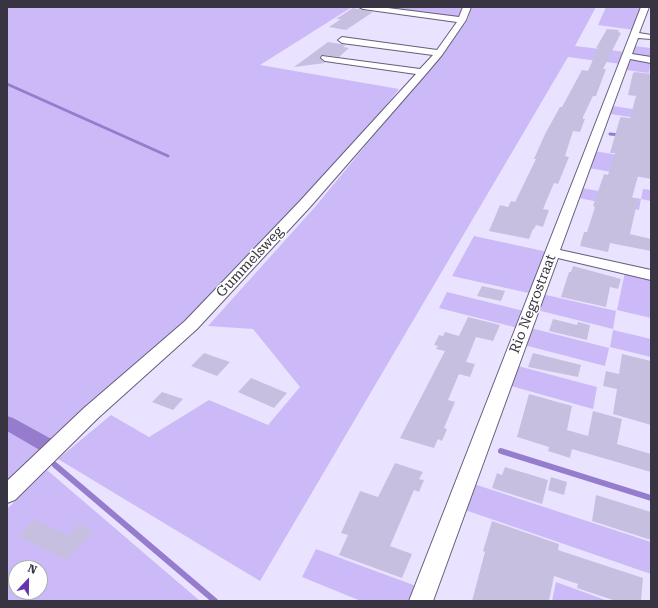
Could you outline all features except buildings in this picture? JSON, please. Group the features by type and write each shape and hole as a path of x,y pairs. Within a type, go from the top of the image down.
{"street":[{"path":"362,7 465,13"},
{"name":"Rio Negrostraat","path":"421,601 645,7"},
{"name":"Gummelsweg","path":"7,494 91,413 191,325 305,204 423,72 439,53 465,13"},
{"path":"635,35 651,37"},
{"path":"342,40 439,53"},
{"path":"627,56 648,57"},
{"path":"325,58 423,72"},
{"path":"553,253 651,275"}],"shaded area":[{"path":"7,7 352,7 260,65 399,89 307,206 7,489"},
{"path":"386,7 465,7 460,18"},
{"path":"471,7 596,7 575,46 626,52 621,64 568,57 260,581 58,459 111,415 149,437 209,400 268,425 300,387 253,329 208,326 315,207 449,44 468,19"},
{"path":"606,7 643,7 634,30 598,25"},
{"path":"634,46 651,48 651,58 632,55"},
{"path":"631,59 651,61 649,73 626,70"},
{"path":"613,106 651,112 651,120 610,114"},
{"path":"594,151 649,160 646,178 589,168"},
{"path":"582,188 641,199 639,210 579,198"},
{"path":"643,189 651,190 651,201 641,199"},
{"path":"474,236 548,252 533,294 452,276"},
{"path":"625,272 651,277 651,318 617,310"},
{"path":"447,292 524,311 518,328 439,308"},
{"path":"542,294 616,311 613,329 537,310"},
{"path":"531,328 609,348 605,366 524,345"},
{"path":"613,330 651,339 651,357 610,347"},
{"path":"518,366 597,387 593,409 511,386"},
{"path":"47,470 200,601 7,601 7,509"},
{"path":"474,484 651,542 651,574 465,510"},
{"path":"316,549 416,586 410,601 361,601 302,577"},
{"path":"556,582 608,601 552,601"}],"waterway":[{"path":"7,84 168,156"},
{"path":"610,134 620,135"},
{"path":"7,423 50,447"},
{"path":"501,451 651,498"},
{"path":"55,465 215,601"}]}
